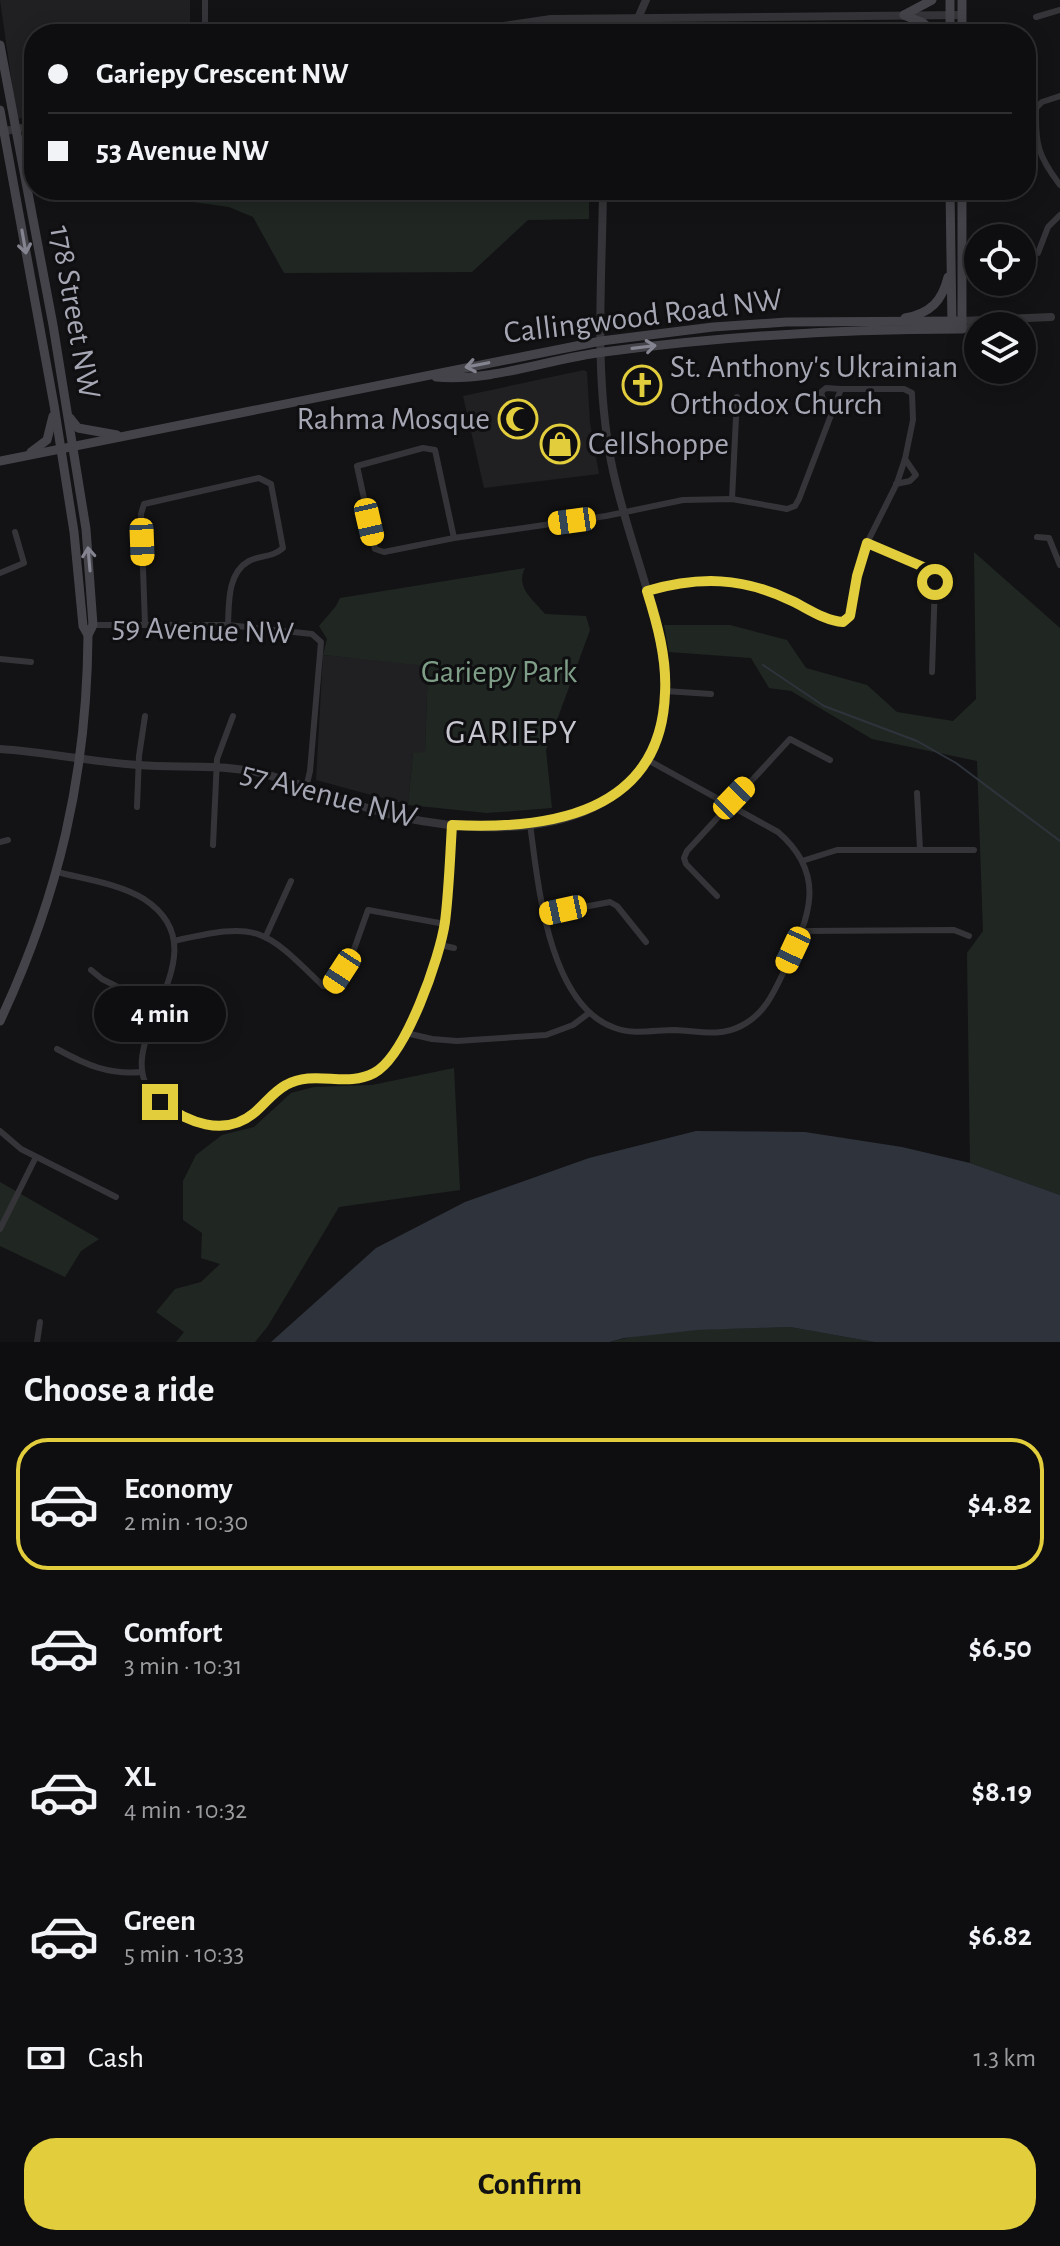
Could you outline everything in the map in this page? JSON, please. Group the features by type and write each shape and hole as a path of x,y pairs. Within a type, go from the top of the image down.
{"main road":[{"path":"904,15 932,0"},
{"path":"950,0 950,24"},
{"path":"962,0 962,24"},
{"path":"904,15 924,24"},
{"name":"178 Street NW","path":"0,45 24,167"},
{"name":"178 Street NW","path":"0,110 60,406 72,447 89,556 88,629"},
{"name":"178 Street NW","path":"30,200 53,325 61,449 88,629"},
{"path":"950,200 950,269 957,325"},
{"path":"957,325 962,200"},
{"path":"887,320 909,318 934,306 944,293 950,269"},
{"name":"Callingwood Road NW","path":"0,461 601,341 713,327 786,322 887,320 957,325"},
{"name":"Callingwood Road NW","path":"428,376 461,379 602,352 724,337 957,325"},
{"path":"60,406 78,428 123,436"},
{"path":"18,457 38,450 47,440 60,406"},
{"path":"0,1021 31,953 70,824 81,759 88,682 88,629"}],"street":[{"path":"205,0 205,24"},
{"path":"636,24 646,0"},
{"path":"1036,17 1060,10"},
{"path":"517,24 551,19 639,17 962,15"},
{"path":"1036,108 1042,102 1060,96"},
{"path":"5,131 24,128"},
{"path":"1036,142 1042,162 1060,185"},
{"path":"530,824 542,915 559,963 589,1013 608,1026 629,1031 717,1033 736,1028 753,1018 768,1002 803,931 810,895 802,861 778,832 646,759 657,734 665,691 660,642 622,512 604,419 601,341 603,200"},
{"path":"1038,253 1048,227 1060,215"},
{"path":"957,325 1056,316"},
{"path":"1036,320 1056,316"},
{"path":"957,325 964,326"},
{"path":"647,591 689,581 736,581 767,589 830,620 843,622 850,616 867,543 905,459 915,401 910,390 826,388 821,392 823,399 834,408"},
{"path":"454,538 435,450 423,448 357,466 375,549 384,552 683,500 732,499 787,509 795,506 841,389"},
{"path":"732,499 737,397"},
{"path":"896,484 914,478 915,471 905,459"},
{"path":"145,624 141,514 144,504 259,478 271,484 283,548 276,555 249,561 238,571 229,592 228,625"},
{"path":"0,573 24,563 15,532"},
{"path":"1037,537 1049,538 1060,565"},
{"path":"867,543 933,572 932,672"},
{"name":"59 Avenue NW","path":"88,629 145,624 228,625 312,634 321,642 306,788"},
{"path":"0,659 31,662"},
{"path":"665,691 711,694"},
{"path":"137,807 138,765 145,716"},
{"name":"57 Avenue NW","path":"213,845 219,753 233,716"},
{"path":"717,896 686,864 685,854 790,739 830,760"},
{"name":"57 Avenue NW","path":"0,749 138,765 217,767 256,772 380,812 452,825 530,824 585,812 613,797 646,759"},
{"path":"917,793 920,849"},
{"path":"57,872 139,897 160,914 174,941 173,970 144,1040 142,1072 156,1098 170,1109 204,1125 228,1125 251,1115 274,1092 294,1081 319,1077 352,1079 371,1075 390,1061 422,997 440,945 445,924 452,825"},
{"path":"802,861 837,850 974,850"},
{"path":"266,936 291,881"},
{"path":"542,915 610,902 617,906 646,942"},
{"path":"174,941 222,930 247,930 266,936 286,949 323,986 332,987 352,955 368,910 445,924"},
{"path":"803,931 954,930 969,936"},
{"path":"440,945 454,948"},
{"path":"91,970 102,979 197,1026 214,1024 225,1014"},
{"path":"406,1033 457,1041 546,1035 566,1029 589,1013"},
{"path":"57,1049 94,1068 142,1072"},
{"path":"0,1131 21,1149 116,1197"},
{"path":"0,1229 36,1157"},
{"path":"37,1342 40,1322"}],"shaded area":[{"path":"0,0 190,0 190,24 24,24 24,117 17,119"},
{"path":"584,370 587,372 590,423 599,474 484,488 463,396"},
{"path":"323,655 428,665 425,753 413,753 408,805 316,780"},
{"path":"696,1131 805,1132 902,1147 970,1163 1060,1195 1060,1342 874,1342 790,1327 697,1330 610,1342 271,1342 376,1248 465,1202 589,1158"}],"green space":[{"path":"589,200 589,219 528,220 472,272 284,273 253,217 229,207 193,202"},
{"path":"974,552 1060,628 1060,1195 970,1163 967,953 983,931 977,761 872,739 791,691 769,688 751,658 669,652 664,625 730,625 787,640 806,668 867,685 897,712 953,721 976,699"},
{"name":"Gariepy Park","path":"525,568 522,575 524,587 545,614 586,616 590,630 546,750 552,808 487,813 408,805 413,753 425,752 428,666 323,655 327,639 319,626 340,598"},
{"path":"454,1068 460,1190 339,1207 268,1326 255,1342 176,1342 184,1332 156,1312 175,1289 201,1282 220,1264 201,1258 202,1233 183,1220 183,1181 196,1155 222,1135 254,1127 291,1093 314,1087 372,1085"},
{"path":"0,1182 99,1239 81,1251 65,1277 0,1246"},
{"path":"790,1327 874,1342 611,1342 675,1331"}],"waterway":[{"path":"763,665 824,706 917,741 956,763 1060,841"}],"place":[{"name":"St. Anthony's Ukrainian Orthodox Church","path":"642,385"},
{"name":"Rahma Mosque","path":"518,419"},
{"name":"CellShoppe","path":"560,444"}],"district":[{"name":"GARIEPY","path":"512,733"}],"route":[{"path":"160,1102 198,1123 228,1125 257,1111 286,1084 319,1077 364,1078 390,1061 422,997 440,945 445,924 452,825 522,825 575,815 613,797 646,759 657,734 665,691 660,642 647,591 689,581 736,581 767,589 830,620 843,622 850,616 867,543 928,569 933,572 935,582"}]}
